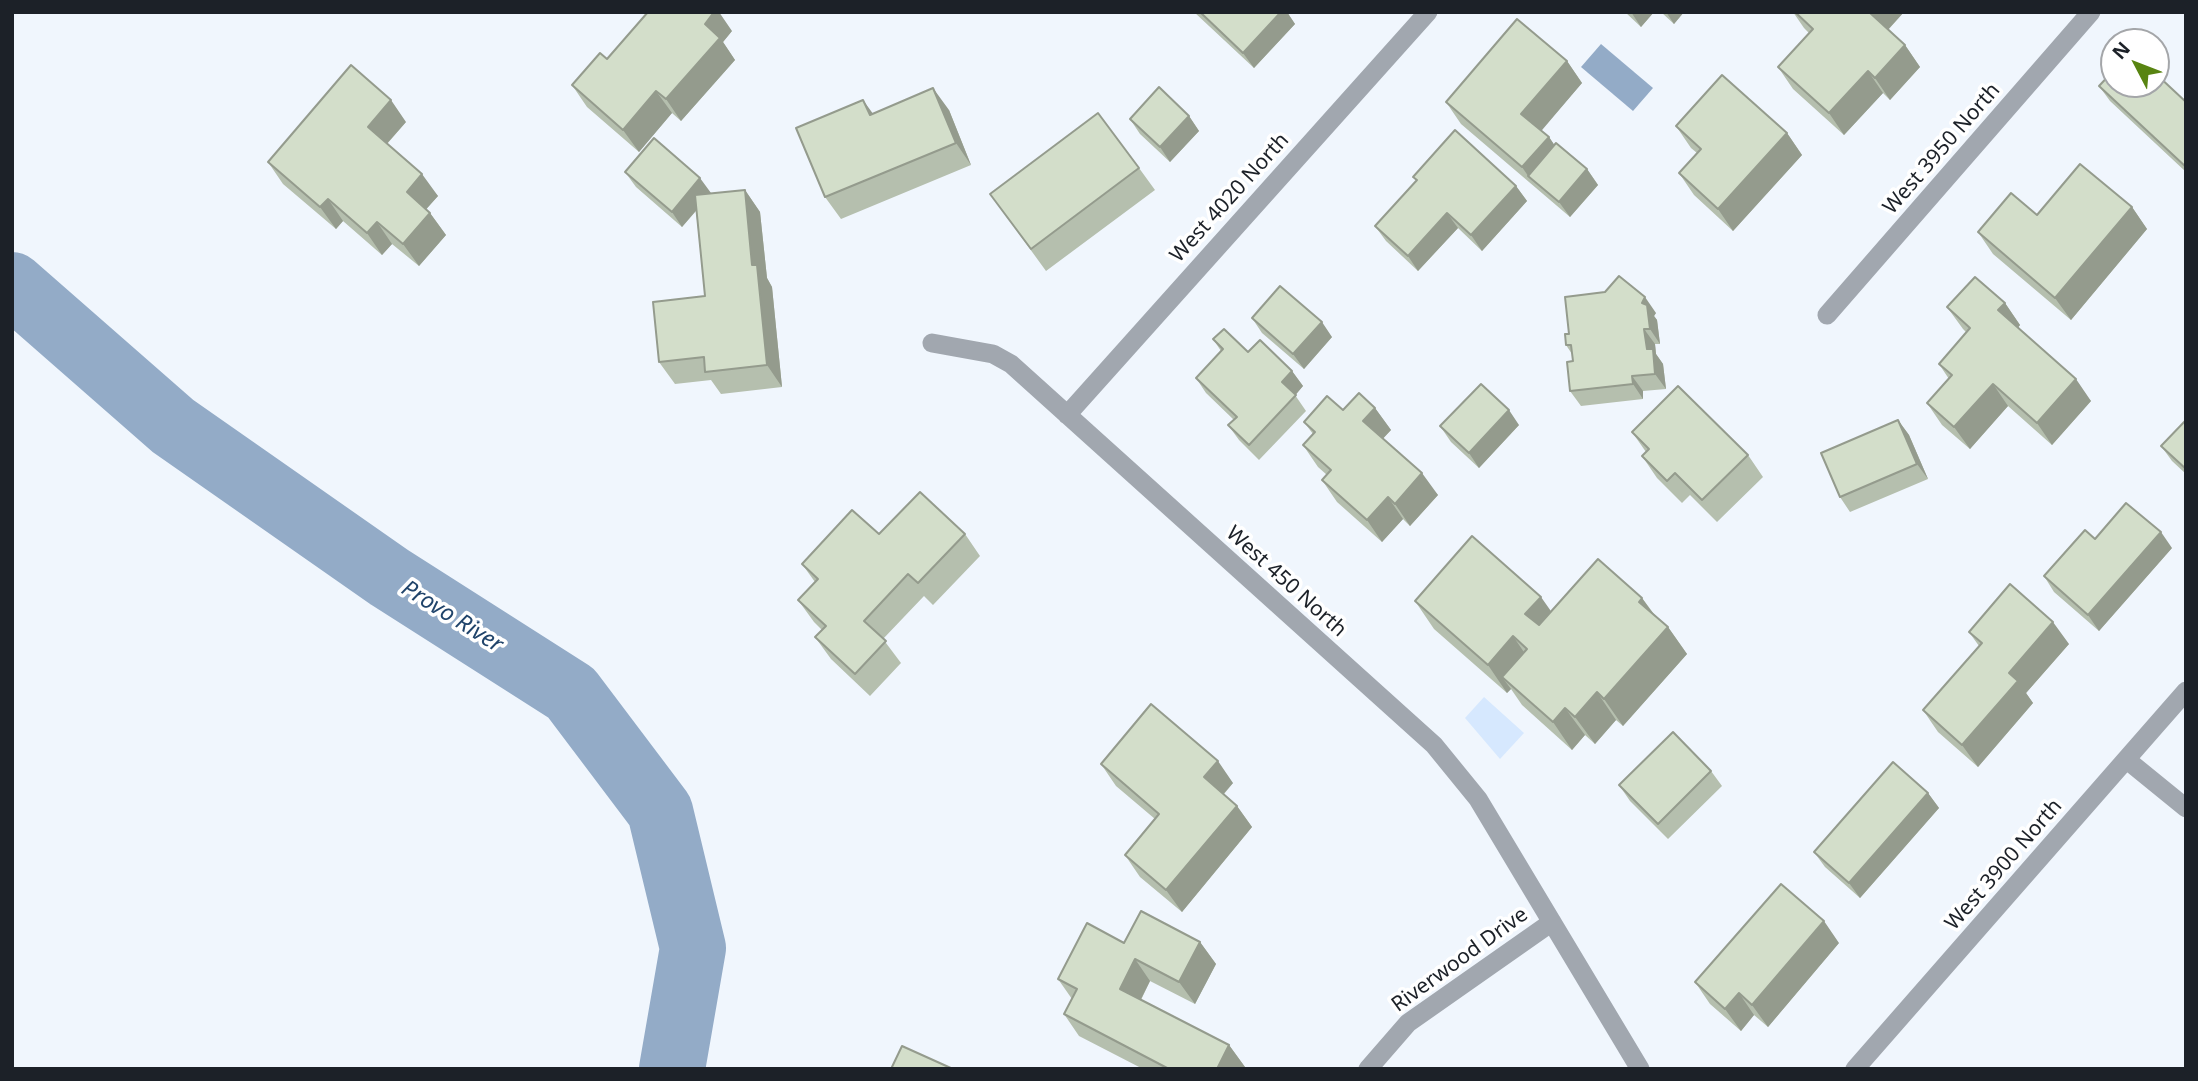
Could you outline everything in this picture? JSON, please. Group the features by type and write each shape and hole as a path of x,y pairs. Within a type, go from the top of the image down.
{"street":[{"name":"West 4020 North","path":"1067,415 1428,12"},
{"name":"West 3950 North","path":"1827,315 2091,12"},
{"name":"West 450 North","path":"932,343 993,354 1011,364 1434,745 1478,799 1640,1069"},
{"name":"West 3900 North","path":"1854,1069 2186,691"},
{"path":"2127,760 2186,807"},
{"name":"Riverwood Drive","path":"1368,1069 1408,1023 1552,922"}],"shaded area":[{"path":"1601,44 1653,88 1633,111 1581,67"},
{"path":"1484,697 1524,733 1500,759 1465,718"}],"building":[{"path":"648,12 714,12 705,24 720,38 666,99 656,91 623,130 572,85 600,53 607,59"},
{"path":"1200,12 1281,12 1243,53"},
{"path":"1795,12 1869,12 1905,45 1875,78 1868,71 1829,113 1778,67 1813,29"},
{"path":"1517,19 1567,61 1521,114 1549,137 1522,167 1446,102"},
{"path":"351,65 391,100 368,127 422,174 407,192 430,213 403,244 377,222 367,233 328,199 320,207 268,162"},
{"path":"1722,75 1787,133 1718,209 1679,173 1701,149 1676,126"},
{"path":"1159,87 1189,116 1160,147 1130,119"},
{"path":"2170,87 2186,102 2186,167 2112,98 2170,98"},
{"path":"933,88 956,143 825,197 796,128 863,100 870,115"},
{"path":"1098,113 1139,168 1031,249 990,194"},
{"path":"1455,130 1516,186 1471,235 1447,213 1408,256 1375,226 1417,180 1413,177"},
{"path":"654,138 700,178 672,212 625,172"},
{"path":"1556,143 1587,169 1559,202 1528,176"},
{"path":"2080,164 2132,207 2055,298 1978,232 2011,193 2037,215"},
{"path":"745,190 752,265 757,265 767,365 705,372 704,357 659,362 653,302 705,296 695,195"},
{"path":"1619,276 1645,297 1642,303 1647,305 1650,329 1644,329 1647,349 1653,349 1655,374 1632,376 1633,384 1570,391 1567,362 1573,361 1571,345 1566,345 1565,334 1569,334 1565,297 1605,292"},
{"path":"1975,277 2005,303 1998,310 2076,379 2037,423 1993,384 1954,427 1927,403 1952,375 1939,364 1970,328 1947,307"},
{"path":"1280,286 1322,322 1293,354 1252,318"},
{"path":"1224,329 1248,352 1260,340 1292,371 1282,382 1296,395 1249,445 1228,425 1237,417 1196,378 1223,349 1213,339"},
{"path":"1481,384 1509,410 1469,453 1440,426"},
{"path":"1678,386 1748,455 1702,500 1675,473 1667,481 1642,456 1649,449 1632,432"},
{"path":"1359,393 1375,408 1363,421 1422,473 1395,504 1388,497 1367,520 1322,480 1331,470 1303,445 1315,432 1304,422 1327,396 1343,410"},
{"path":"1898,420 1917,464 1840,497 1821,453"},
{"path":"2186,420 2186,469 2161,446"},
{"path":"920,492 965,534 918,583 908,574 864,621 886,641 855,674 815,637 826,626 798,600 818,579 802,564 852,510 879,534"},
{"path":"2126,503 2161,532 2088,615 2044,576 2085,530 2095,539"},
{"path":"1472,536 1541,597 1525,614 1539,625 1598,559 1642,598 1639,602 1668,627 1604,699 1597,692 1575,717 1565,708 1553,722 1502,677 1527,649 1513,636 1488,665 1415,601"},
{"path":"2010,584 2053,622 2009,673 2018,681 1962,745 1923,710 1982,643 1969,632"},
{"path":"1151,704 1218,761 1204,777 1237,806 1166,890 1125,855 1159,814 1101,764"},
{"path":"1673,732 1711,771 1658,824 1619,785"},
{"path":"1893,762 1928,793 1849,883 1814,852"},
{"path":"1781,884 1824,921 1752,1005 1739,993 1725,1009 1695,982"},
{"path":"1141,911 1200,942 1179,982 1135,959 1120,989 1229,1045 1217,1069 1169,1069 1064,1014 1077,989 1058,979 1087,923 1124,943"},
{"path":"902,1046 953,1069 891,1069"}],"waterway":[{"name":"Provo River","path":"12,285 173,426 389,577 571,693 660,811 693,948 672,1069"}]}
